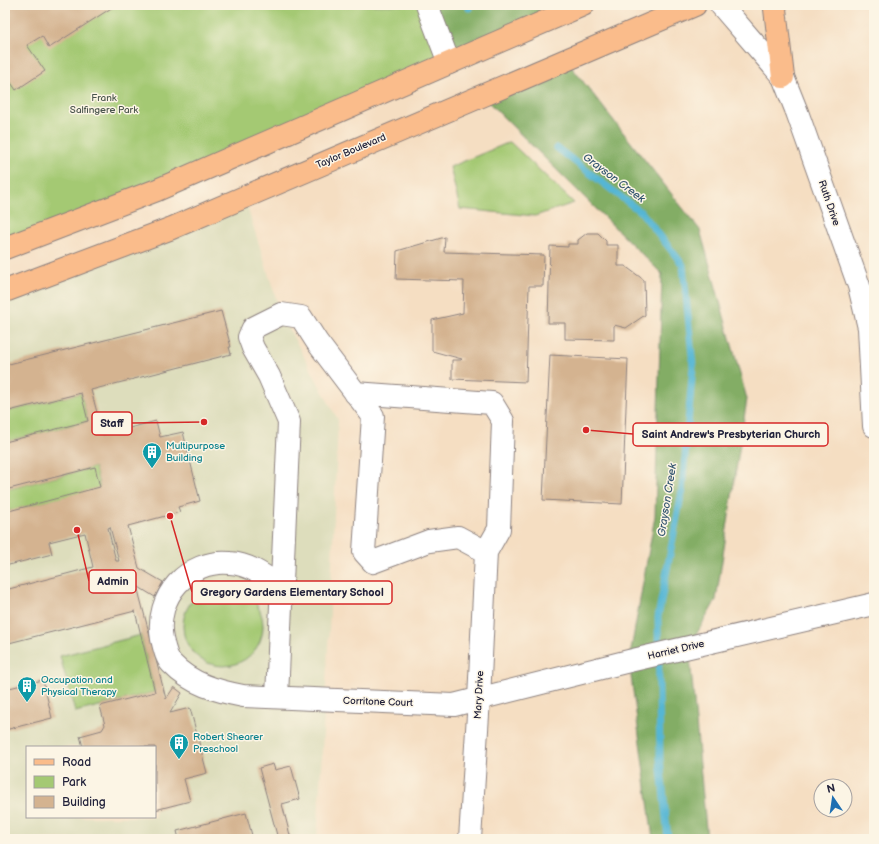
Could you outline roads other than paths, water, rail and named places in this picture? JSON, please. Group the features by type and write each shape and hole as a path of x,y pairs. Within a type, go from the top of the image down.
{"main road":[{"path":"5,248 157,190 583,5"},
{"name":"Taylor Boulevard","path":"5,291 172,228 695,5"},
{"path":"776,5 775,10 783,77"}],"street":[{"path":"427,5 449,63"},
{"name":"Ruth Drive","path":"721,5 783,77 866,284 874,426"},
{"path":"282,588 261,573 241,564 209,564 189,573 172,589 165,602 161,632 164,649 171,663 183,674 216,691 243,696 277,697 282,588 289,422 269,376 249,338 253,328 281,314 301,317 317,342 355,393 373,416 364,552 374,562 429,541 458,537 486,552 500,529 503,420 492,403 355,393"},
{"name":"Mary Drive","path":"470,839 486,552"},
{"name":"Harriet Drive","path":"479,699 629,661 874,604"},
{"name":"Corritone Court","path":"277,697 454,705 479,699"}],"waterway":[{"name":"Grayson Creek","path":"557,148 642,213 683,265 693,366 682,491 658,617 660,759 668,839"}],"place":[{"name":"Staff","path":"204,422"},
{"name":"Saint Andrew's Presbyterian Church","path":"586,430"},
{"name":"Multipurpose Building","path":"152,469"},
{"name":"Gregory Gardens Elementary School","path":"170,516"},
{"name":"Admin","path":"77,530"},
{"name":"Occupation and Physical Therapy","path":"27,703"},
{"name":"Robert Shearer Preschool","path":"179,760"}],"park label":[{"name":"Frank Salfingere Park","path":"104,104"}]}
